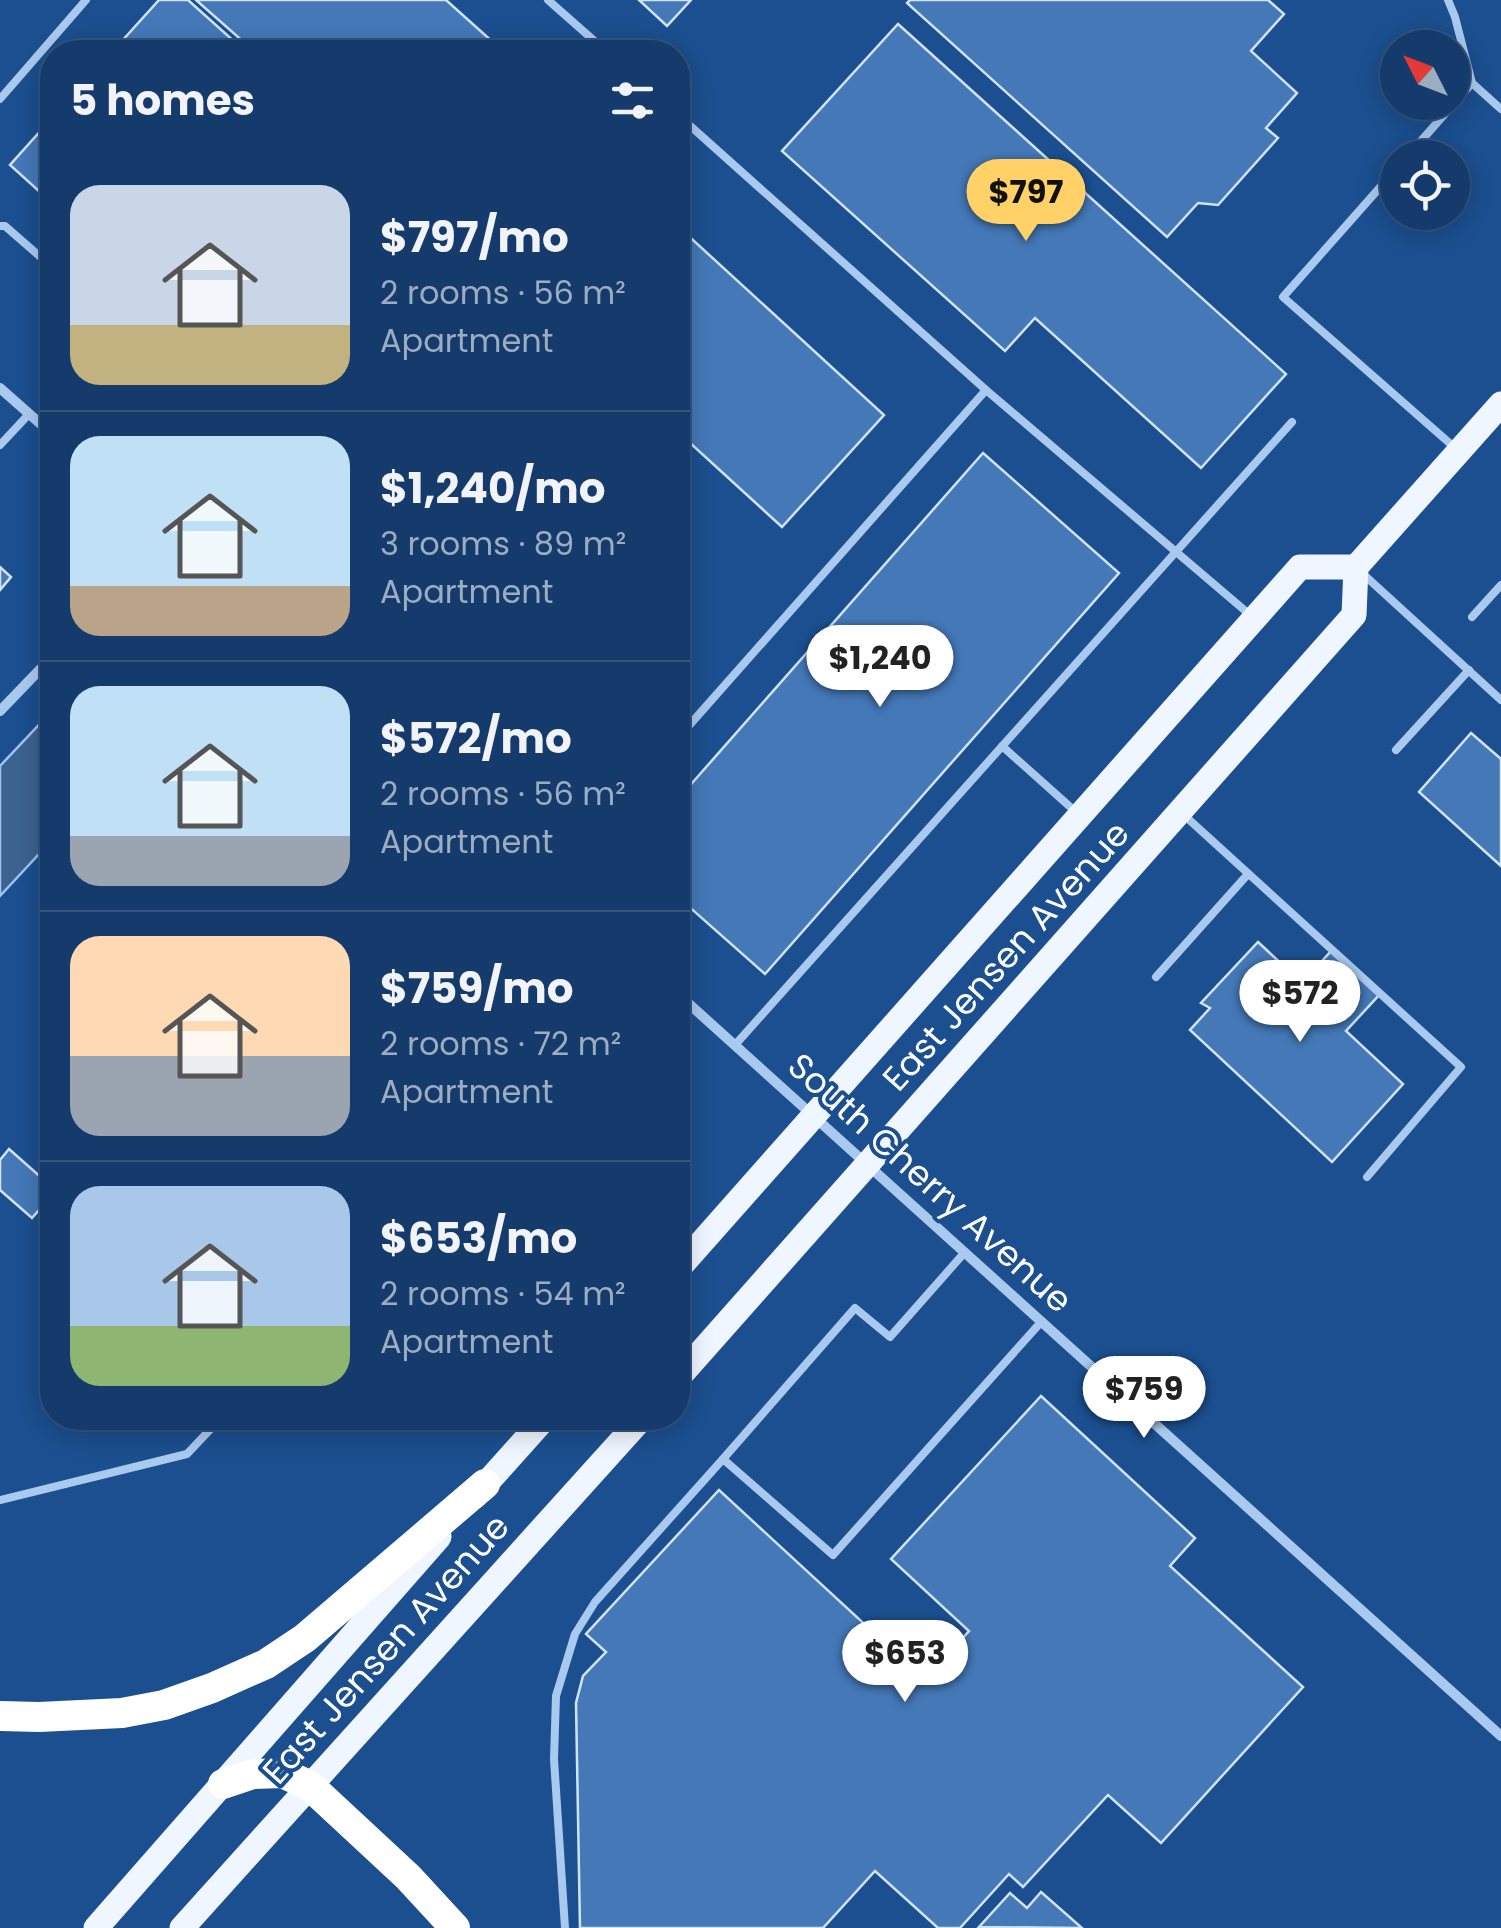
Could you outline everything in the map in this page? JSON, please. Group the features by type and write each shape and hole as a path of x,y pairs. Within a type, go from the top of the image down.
{"highway":[{"path":"0,1716 122,1713 164,1705 266,1664 306,1638 485,1484"},
{"path":"223,1784 253,1774 282,1774 310,1785 408,1877 454,1928"}],"main road":[{"path":"1356,567 1501,405"},
{"name":"East Jensen Avenue","path":"690,1255 1300,567 1356,567 1354,616 690,1364"},
{"name":"East Jensen Avenue","path":"96,1928 534,1430"},
{"name":"East Jensen Avenue","path":"182,1928 631,1430"}],"street":[{"path":"0,388 40,423"},
{"path":"0,711 40,669"},
{"name":"South Cherry Avenue","path":"690,1005 1501,1736"}],"lane":[{"path":"51,40 86,0"},
{"path":"548,0 593,40"},
{"path":"1448,0 1472,83 1501,109"},
{"path":"0,99 40,53"},
{"path":"1422,140 1472,83"},
{"path":"690,126 986,390 1254,619"},
{"path":"1380,187 1283,296 1459,451"},
{"path":"0,226 5,226 40,257"},
{"path":"690,724 986,390"},
{"path":"0,445 29,414"},
{"path":"734,1045 1292,422"},
{"path":"1356,567 1501,700"},
{"path":"1472,618 1501,585"},
{"path":"1396,750 1468,670"},
{"path":"1002,746 1080,816"},
{"path":"1181,813 1461,1067 1367,1178"},
{"path":"1156,977 1248,874"},
{"path":"565,1928 554,1758 556,1696 575,1634 595,1602 855,1308 890,1337 965,1252"},
{"path":"723,1459 833,1555 1042,1322"},
{"path":"0,1500 187,1454 210,1430"}],"water":[{"path":"40,724 40,853 0,896 0,766"}],"building":[{"path":"159,0 188,0 233,40 123,40"},
{"path":"196,0 446,0 491,40 241,40"},
{"path":"639,0 691,0 667,26"},
{"path":"1268,0 1284,14 1251,51 1297,93 1266,128 1278,138 1218,205 1198,203 1167,237 907,3"},
{"path":"898,24 1286,374 1201,468 1035,318 1005,351 782,151"},
{"path":"40,131 40,192 10,165"},
{"path":"690,237 884,415 782,527 690,443"},
{"path":"983,453 1119,573 765,974 690,908 690,785"},
{"path":"0,567 11,577 0,590"},
{"path":"1471,733 1501,759 1501,866 1419,792"},
{"path":"1258,942 1302,983 1332,950 1380,994 1346,1031 1403,1084 1332,1162 1190,1030 1210,1008 1201,1003"},
{"path":"9,1149 40,1176 40,1209 32,1218 0,1190 0,1160"},
{"path":"1041,1396 1195,1538 1170,1566 1303,1687 1161,1843 1108,1795 1023,1887 1009,1874 960,1928 938,1928 875,1871 823,1928 580,1928 576,1703 583,1676 606,1652 586,1634 719,1490 925,1680 969,1631 891,1559"},
{"path":"1041,1892 1082,1928 979,1927 1010,1893 1027,1908"}]}
